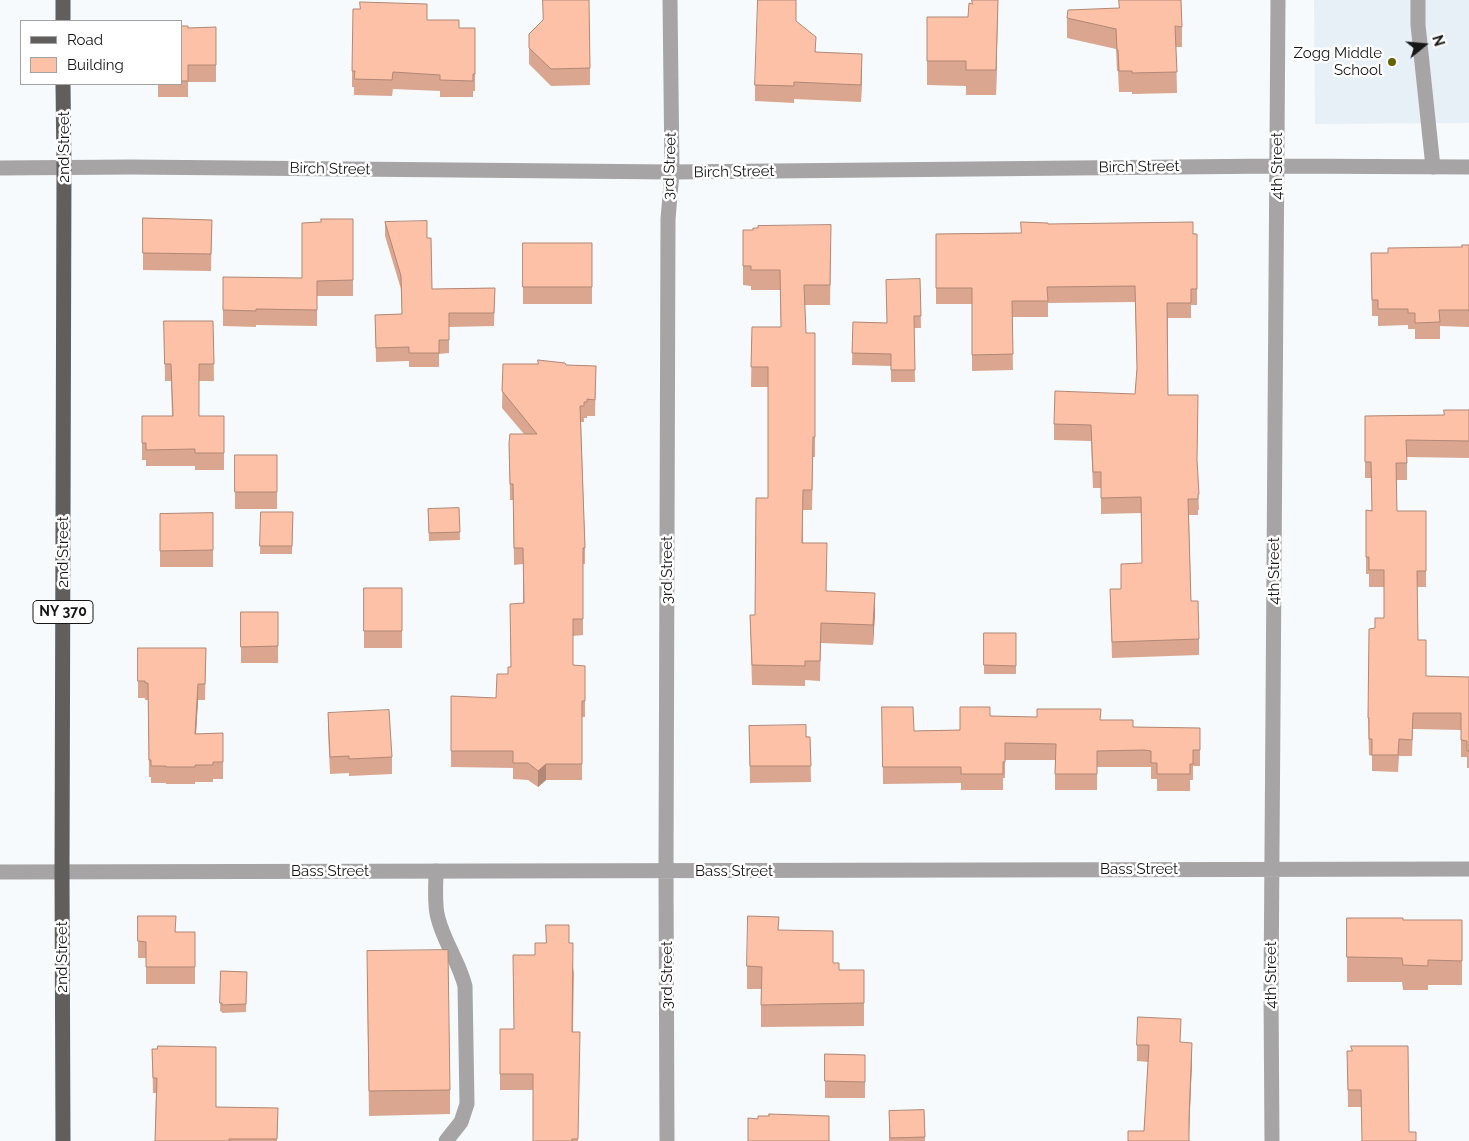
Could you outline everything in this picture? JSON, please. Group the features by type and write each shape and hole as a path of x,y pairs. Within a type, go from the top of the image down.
{"main road":[{"path":"62,0 63,20"},
{"name":"2nd Street","path":"63,85 63,1141"}],"street":[{"name":"3rd Street","path":"668,1141 666,871 668,229 672,172 670,0"},
{"name":"4th Street","path":"1272,1141 1278,0"},
{"path":"1418,0 1418,25 1433,167"},
{"name":"Birch Street","path":"0,168 672,172 1277,166 1469,167"},
{"name":"Bass Street","path":"0,872 1469,869"},
{"path":"436,871 437,916 446,942 462,974 465,986 467,1104 461,1122 446,1141"}],"shaded area":[{"name":"Zogg Middle School","path":"1314,0 1469,0 1469,123 1315,124"}],"building":[{"path":"543,0 589,0 590,68 551,69 529,48 529,34 543,20"},
{"path":"758,0 796,0 796,21 816,37 815,52 862,54 861,85 794,82 794,86 755,85"},
{"path":"972,0 998,0 996,70 966,70 966,61 927,61 927,17 968,17 969,3 972,4"},
{"path":"1119,0 1181,0 1182,27 1175,26 1177,72 1132,73 1132,71 1119,71 1116,29 1067,18 1068,10 1119,8"},
{"path":"360,2 427,4 427,20 459,20 459,28 475,28 475,74 473,74 473,81 440,80 440,75 393,72 392,80 354,79 355,71 352,71 353,9 360,9"},
{"path":"182,26 188,26 188,28 216,27 216,65 188,65 188,81 182,81"},
{"path":"143,218 212,220 211,254 143,253"},
{"path":"321,219 353,219 353,280 317,281 317,310 223,310 223,277 302,278 302,223 321,222"},
{"path":"427,221 427,238 431,238 432,289 495,288 494,313 449,313 449,340 439,340 439,353 409,353 409,347 376,348 375,315 402,314 401,276 385,222"},
{"path":"1021,222 1048,224 1193,222 1193,234 1197,234 1197,289 1191,289 1191,303 1167,303 1168,395 1198,395 1197,460 1199,494 1198,499 1188,499 1191,601 1198,601 1199,639 1112,642 1110,589 1121,589 1121,564 1142,563 1141,497 1101,498 1101,472 1093,472 1091,425 1054,424 1055,391 1135,394 1137,368 1135,286 1047,287 1048,301 1012,301 1013,354 972,355 972,288 936,288 936,234 1021,233"},
{"path":"831,225 830,285 804,285 806,333 815,333 815,437 813,437 812,490 803,490 802,543 827,543 826,591 875,593 873,625 821,623 820,661 805,661 805,666 752,665 750,615 755,615 756,498 768,498 768,367 751,367 752,327 781,327 780,270 751,270 751,266 743,266 743,230 753,230 753,228 758,228 758,226"},
{"path":"523,243 592,243 592,287 523,287"},
{"path":"1462,245 1469,245 1469,310 1439,310 1440,322 1415,323 1415,313 1408,313 1408,309 1378,309 1378,300 1372,300 1371,253 1388,253 1388,248 1462,247"},
{"path":"920,279 921,316 914,316 915,370 891,370 891,354 852,353 853,322 887,323 886,280"},
{"path":"164,321 213,321 214,364 199,364 199,416 224,416 224,453 195,453 195,449 146,450 146,443 142,443 142,416 173,416 171,364 165,364"},
{"path":"538,360 565,363 566,365 596,366 595,400 587,399 587,402 584,402 584,406 580,406 585,548 583,548 583,619 573,619 573,665 585,666 585,701 582,701 582,764 546,764 538,771 528,763 513,763 513,751 451,751 451,696 496,698 497,674 508,674 508,667 511,667 510,604 524,603 523,548 514,548 513,484 510,484 510,434 537,434 502,391 503,364 538,364"},
{"path":"1444,410 1469,410 1469,441 1406,440 1407,463 1396,463 1397,511 1426,511 1426,571 1417,571 1418,640 1426,640 1426,676 1469,677 1469,751 1467,751 1467,741 1461,740 1461,713 1413,713 1412,740 1399,739 1398,755 1372,755 1372,739 1369,739 1368,718 1369,629 1375,628 1375,618 1384,618 1384,570 1369,570 1369,557 1366,557 1366,510 1372,511 1371,462 1365,462 1365,416 1444,415"},
{"path":"235,455 277,455 277,492 235,492"},
{"path":"459,508 460,532 429,533 428,509"},
{"path":"261,512 293,512 292,546 260,546"},
{"path":"213,513 213,550 160,551 160,514"},
{"path":"364,588 402,588 402,631 364,631"},
{"path":"241,612 278,612 278,646 241,647"},
{"path":"984,633 1016,633 1016,666 984,665"},
{"path":"138,648 206,648 205,684 198,684 195,734 223,733 223,762 213,762 213,765 195,765 195,767 151,766 151,760 149,760 148,683 138,681"},
{"path":"882,707 913,707 914,731 960,730 960,707 990,707 990,716 1037,717 1037,709 1101,709 1100,720 1133,720 1133,727 1200,728 1200,750 1193,750 1193,764 1190,764 1190,774 1157,774 1157,763 1151,763 1151,751 1144,750 1097,751 1097,774 1055,774 1056,744 1005,743 1003,774 961,774 961,767 883,767"},
{"path":"389,710 392,757 349,759 349,756 330,757 328,713"},
{"path":"806,725 806,737 810,737 811,766 750,766 749,726"},
{"path":"138,916 176,916 175,932 195,932 195,967 146,967 146,942 138,941"},
{"path":"748,916 779,917 778,930 833,931 833,963 839,963 839,970 864,970 864,1003 761,1005 762,967 747,966"},
{"path":"1347,918 1462,920 1462,961 1428,960 1428,966 1403,965 1402,958 1347,957"},
{"path":"546,925 569,925 569,943 573,943 572,1032 580,1032 578,1139 572,1139 572,1141 533,1141 533,1074 500,1074 500,1029 514,1029 513,955 535,955 535,943 546,943"},
{"path":"448,950 450,1090 369,1091 367,951"},
{"path":"221,971 247,972 246,1004 222,1005 220,1003"},
{"path":"1138,1017 1181,1019 1180,1042 1192,1043 1189,1141 1128,1141 1128,1131 1144,1131 1149,1045 1137,1045"},
{"path":"158,1046 216,1047 216,1107 278,1108 277,1139 155,1141 157,1078 153,1078 152,1049 157,1049"},
{"path":"1351,1046 1408,1046 1409,1132 1416,1132 1416,1141 1362,1141 1361,1090 1348,1090 1347,1051 1352,1051"},
{"path":"825,1054 865,1055 865,1082 825,1081"},
{"path":"924,1110 925,1137 890,1138 889,1111"},
{"path":"769,1114 829,1116 829,1141 748,1141 748,1118 758,1119 758,1116 769,1116"}],"place":[{"name":"Zogg Middle School","path":"1392,62"}]}
